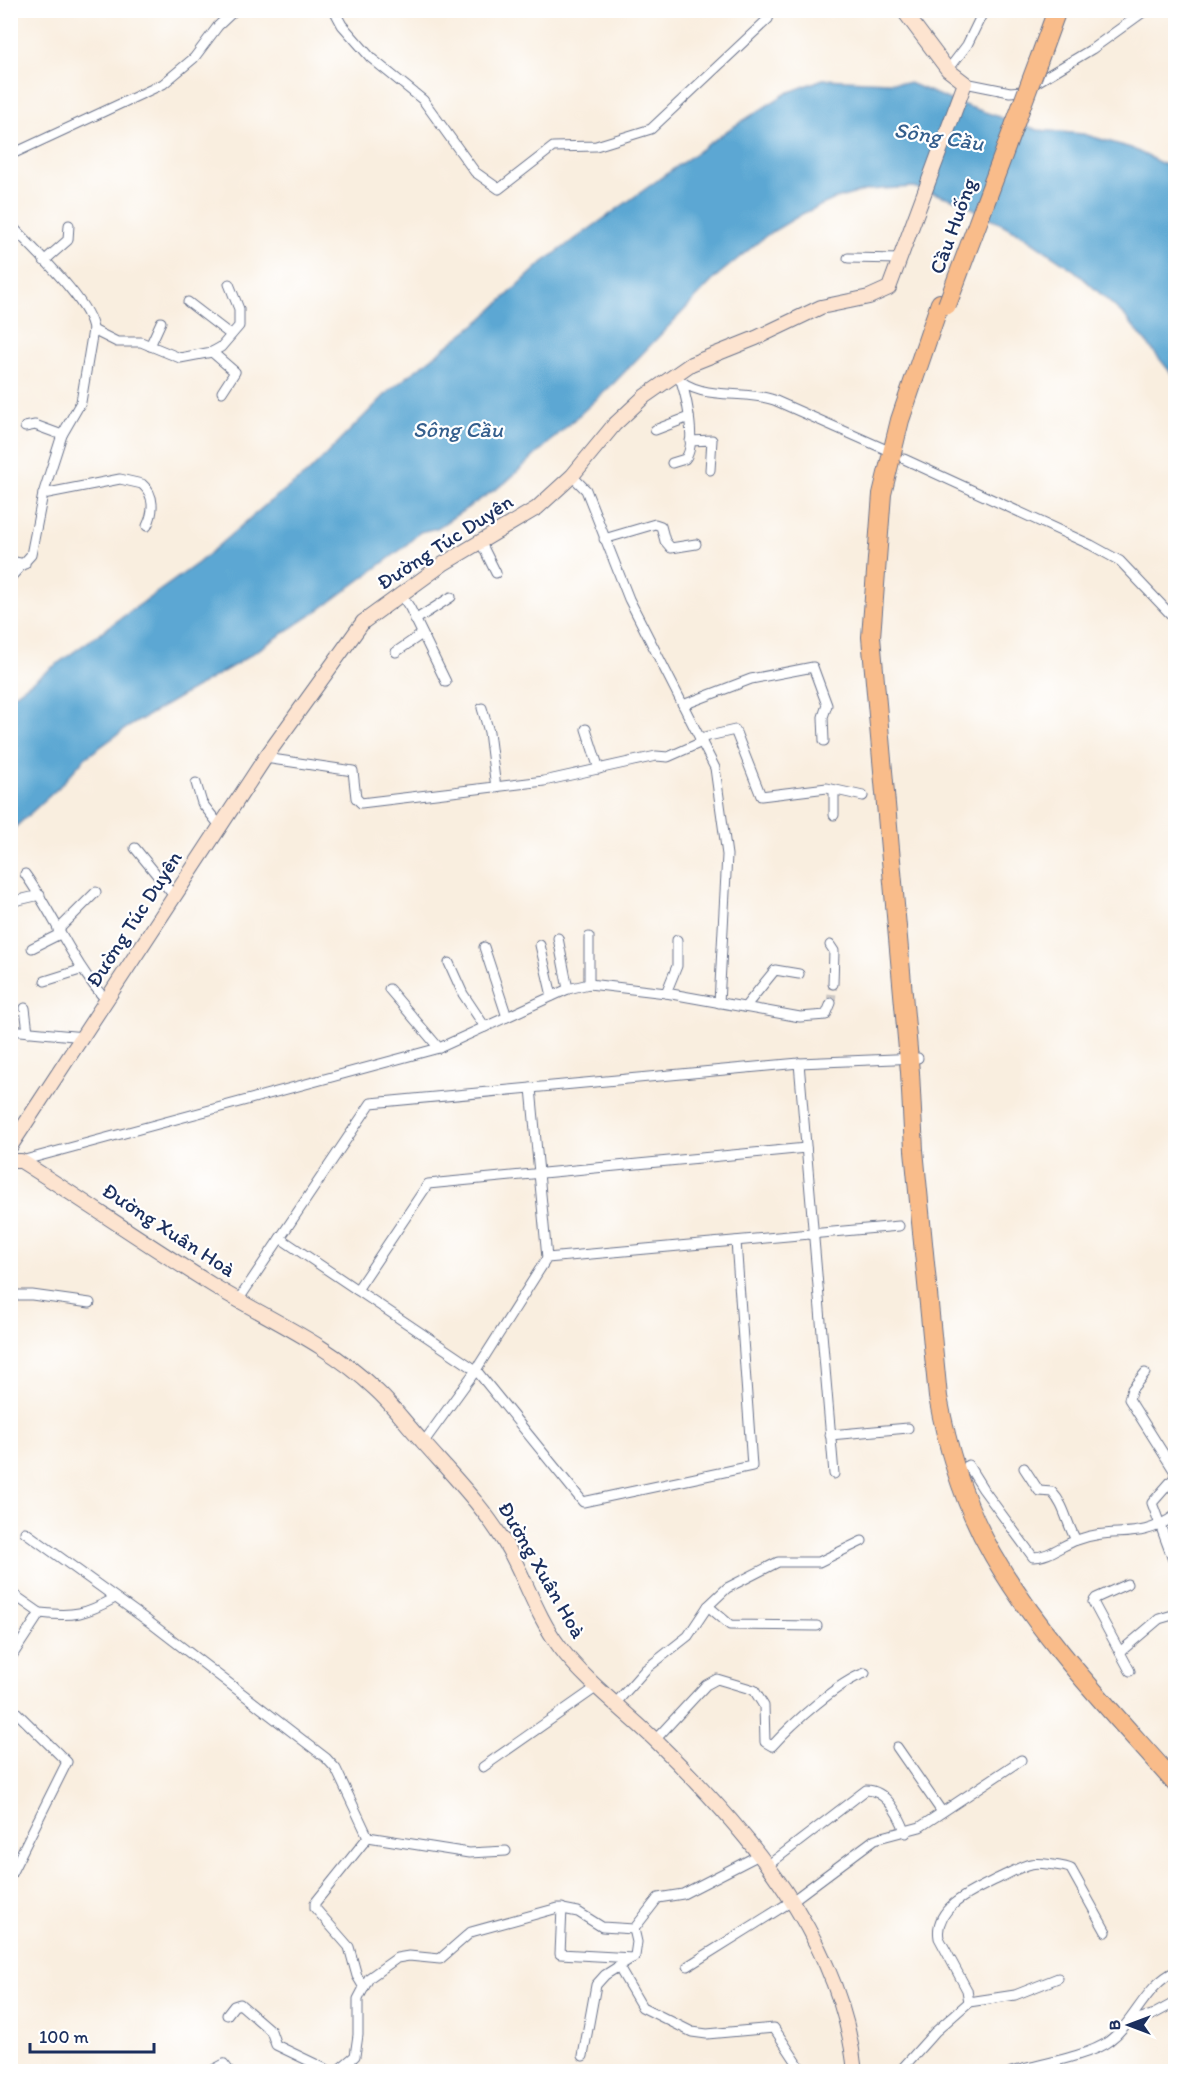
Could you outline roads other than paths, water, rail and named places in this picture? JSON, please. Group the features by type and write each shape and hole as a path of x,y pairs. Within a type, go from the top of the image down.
{"highway":[{"path":"1034,61 1049,10"},
{"path":"1034,61 1057,10"},
{"name":"Cầu Huống","path":"913,1058 880,635 887,526 903,440 944,304 1034,61"},
{"path":"913,1058 947,1406 968,1483 1004,1558 1024,1590 1176,1769"},
{"path":"913,1058 914,1150 935,1375 951,1457 979,1528 1014,1589 1079,1674 1176,1784"}],"street":[{"path":"10,155 162,84 194,58 218,26 236,10"},
{"path":"334,10 342,25 371,58 423,100 475,172 499,189 553,147 596,146 651,129 768,18 771,10"},
{"path":"903,10 948,70 964,87 1010,93 1022,91 1092,49 1146,10"},
{"path":"948,70 968,45 984,10"},
{"name":"Đường Túc Duyên","path":"10,1147 265,758 355,631 443,564 537,508 572,476 614,424 645,396 678,380 711,355 756,338 821,307 884,292 893,282 964,87"},
{"path":"10,224 76,296 91,320 93,330 81,402 62,435 43,494 31,555 26,564 10,578"},
{"path":"44,261 68,240 69,225"},
{"path":"848,258 901,259"},
{"path":"93,330 117,342 137,341 180,358 212,352 231,335 240,319 229,284"},
{"path":"188,302 231,335"},
{"path":"150,345 161,322"},
{"path":"212,352 235,372 222,392"},
{"path":"672,463 688,457 690,441 689,417 678,380"},
{"path":"678,380 695,391 765,397 887,450"},
{"path":"656,430 689,417"},
{"path":"25,427 35,425 62,435"},
{"path":"690,441 712,440 710,470"},
{"path":"904,459 1091,545 1120,561 1176,620"},
{"path":"572,476 586,490 629,599 715,768 727,849 719,1002"},
{"path":"43,494 120,479 142,484 152,501 151,518 147,526"},
{"path":"604,539 655,524 661,526 665,541 671,548 696,544"},
{"path":"481,543 496,573"},
{"path":"10,561 26,564"},
{"path":"401,594 446,682"},
{"path":"416,620 451,597"},
{"path":"396,652 422,634"},
{"path":"683,705 751,679 813,667 827,705 823,717 824,741"},
{"path":"482,708 489,732 496,788"},
{"path":"586,729 599,769"},
{"path":"265,758 351,770 354,773 357,802 361,803 496,788 656,756 668,757 701,740 735,730 761,796 821,788 863,796"},
{"path":"196,783 202,802 220,826"},
{"path":"834,790 834,815"},
{"path":"135,848 174,896"},
{"path":"26,874 40,895 80,970 107,1001"},
{"path":"32,948 59,932 96,892"},
{"path":"10,902 40,895"},
{"path":"589,937 589,984"},
{"path":"558,939 568,989"},
{"path":"666,993 678,963 677,940"},
{"path":"540,945 552,996"},
{"path":"830,945 834,951 833,984"},
{"path":"484,947 507,1017"},
{"path":"448,963 485,1028"},
{"path":"45,981 80,970"},
{"path":"744,1007 775,970 799,974"},
{"path":"16,1161 439,1048 568,989 589,984 666,993 804,1017 826,1015 831,1003"},
{"path":"388,989 439,1048"},
{"path":"25,1008 28,1032"},
{"path":"10,1030 84,1037"},
{"path":"239,1299 371,1103 799,1064 913,1058"},
{"path":"799,1064 834,1474"},
{"path":"423,1443 476,1370 547,1258 531,1088"},
{"path":"357,1290 428,1184 806,1148"},
{"name":"Đường Xuân Hoà","path":"16,1161 239,1299 303,1335 375,1388 478,1504 508,1549 558,1645 597,1687 655,1740 763,1861 792,1901 822,1957 841,2000 853,2047 855,2072"},
{"path":"547,1258 899,1226"},
{"path":"280,1238 476,1370 583,1502 752,1466 736,1241"},
{"path":"10,1295 32,1295 90,1303"},
{"path":"1145,1373 1132,1389 1129,1399 1175,1472 1174,1478 1152,1503 1176,1568"},
{"path":"830,1435 908,1428"},
{"path":"968,1465 982,1489 1033,1557 1091,1536 1129,1534 1160,1526 1176,1515"},
{"path":"1024,1468 1039,1491 1052,1492 1063,1503 1065,1520 1076,1540"},
{"path":"25,1532 116,1598 326,1758 336,1769 368,1837"},
{"path":"615,1704 646,1669 688,1636 708,1606 727,1588 765,1566 778,1562 819,1562 862,1541"},
{"path":"1127,1584 1096,1598 1094,1602 1130,1671"},
{"path":"10,1592 40,1613 75,1615 90,1611 116,1598"},
{"path":"708,1606 730,1625 817,1626"},
{"path":"10,1659 40,1613"},
{"path":"1120,1652 1159,1618 1176,1614"},
{"path":"655,1740 706,1685 717,1679 754,1690 764,1706 765,1742 772,1746 789,1728 834,1692 865,1673"},
{"path":"483,1767 597,1687"},
{"path":"10,1706 67,1762 10,1876"},
{"path":"897,1747 942,1812"},
{"path":"688,1966 792,1901 875,1839 906,1833 1021,1760"},
{"path":"634,1929 658,1898 683,1894 763,1861 866,1790 881,1794 897,1813 906,1833"},
{"path":"368,1837 469,1853 506,1851"},
{"path":"363,1986 357,1976 349,1947 315,1908 315,1903 368,1837"},
{"path":"969,2002 968,1990 938,1930 948,1910 962,1897 1028,1864 1066,1866 1071,1869 1106,1932"},
{"path":"227,2015 234,2006 240,2004 271,2031 276,2045 334,2072 351,2060 356,2052 358,1999 363,1986 397,1958 409,1956 440,1959 471,1932 562,1908 578,1912 602,1927 634,1929"},
{"path":"562,1908 560,1954 633,1958"},
{"path":"583,2056 596,1985 604,1975 633,1958 637,1942 634,1929"},
{"path":"618,1966 636,2001 657,2017 692,2032 707,2034 774,2028 803,2072"},
{"path":"1011,2072 1107,2043 1131,2021 1152,1987 1163,1977 1176,1971"},
{"path":"899,2072 935,2032 969,2002 1015,1995 1058,1978"},
{"path":"1131,2021 1154,2014 1176,2002"},
{"path":"211,2071 224,2064 230,2072"}],"water":[{"name":"Sông Cầu","path":"823,79 909,83 955,102 1038,130 1083,134 1131,148 1175,170 1175,378 1125,316 1075,271 1024,236 959,201 913,187 868,190 835,199 802,214 767,235 718,275 614,383 505,483 437,528 420,532 403,548 322,608 238,663 128,727 85,758 58,788 11,831 11,697 198,563 269,502 308,473 389,391 482,319 543,262 728,130 787,93"}],"tunnel":[{"path":"831,1003 833,984"}]}
